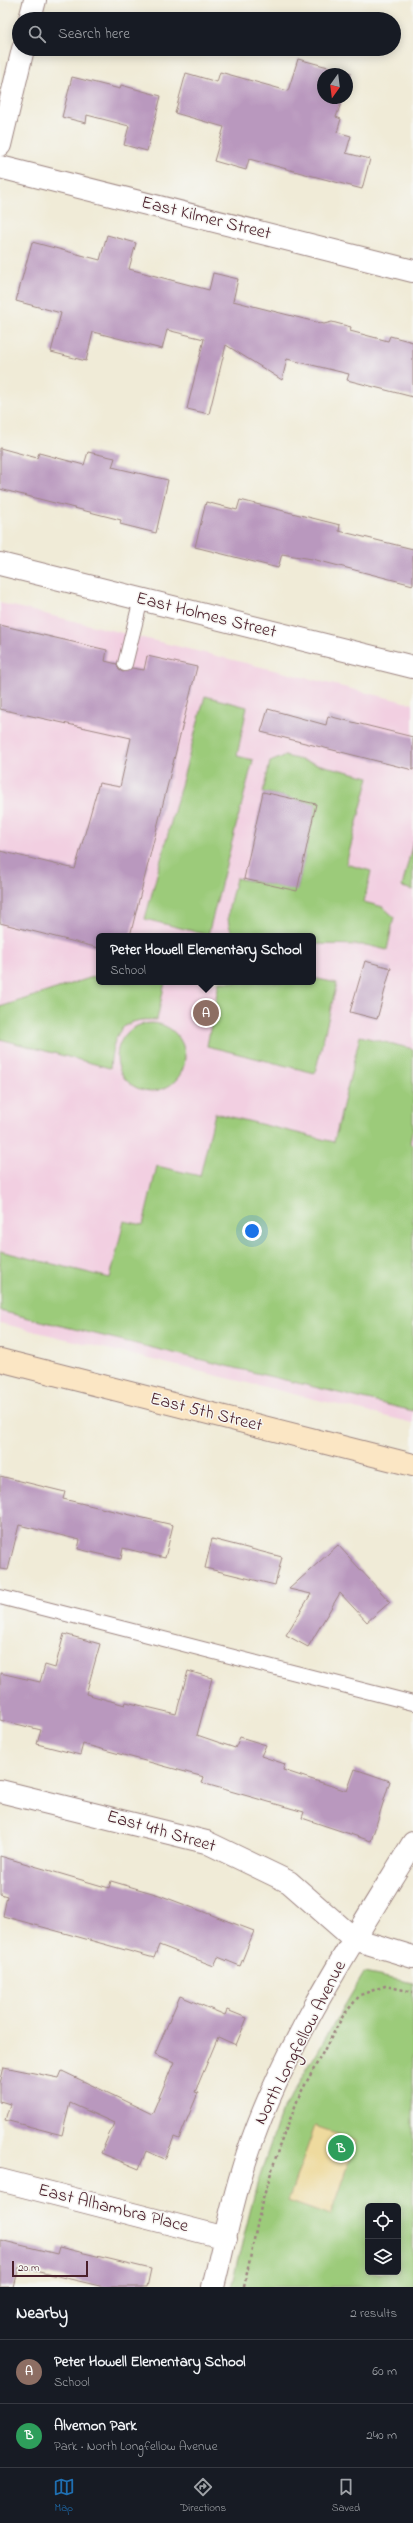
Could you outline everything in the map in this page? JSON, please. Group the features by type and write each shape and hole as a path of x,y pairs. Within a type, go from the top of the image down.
{"street":[{"path":"32,12 35,0"},
{"path":"0,145 21,56"},
{"name":"East Kilmer Street","path":"0,167 413,271"},
{"name":"East Holmes Street","path":"0,564 413,668"},
{"name":"East 5th Street","path":"0,1360 413,1465"},
{"name":"East 4th Street","path":"0,1791 206,1842 289,1882 354,1939 413,1957"},
{"name":"North Longfellow Avenue","path":"213,2287 252,2142 272,2091 302,2032 354,1939 413,1843"},
{"name":"East Alhambra Place","path":"0,2180 226,2238"}],"lane":[{"path":"125,664 141,599"},
{"path":"0,1597 413,1703"}],"path":[{"path":"244,2287 262,2202 279,2147 300,2094 343,2016 360,1995 385,1986 413,1992"}],"shaded area":[{"path":"0,603 413,704 413,1423 0,1323"}],"green space":[{"path":"205,696 247,707 237,756 253,760 209,933 200,933 145,919"},
{"path":"285,756 369,777 346,864 371,871 364,902 383,907 394,917 387,950 366,945 316,944 316,933 233,933 231,931 228,917 230,901 236,878 297,890 316,804 263,792 270,762"},
{"path":"413,842 413,890 402,887"},
{"path":"96,976 96,985 164,985 157,1020 134,1021 121,1030 116,1037 113,1046 110,1068 0,1039 0,1007"},
{"path":"316,979 337,983 315,1073 207,1046 218,985 316,985"},
{"path":"151,1023 164,1026 175,1033 182,1044 185,1057 182,1070 175,1081 164,1088 151,1091 138,1088 127,1081 120,1070 117,1057 120,1044 127,1033 138,1026"},
{"path":"360,1036 413,1049 413,1127 410,1143 413,1146 413,1411 0,1311 0,1251 110,1278 124,1221 143,1225 157,1166 200,1176 215,1113 334,1142"},
{"path":"364,1973 413,1983 413,2287 231,2287 257,2184 281,2113"}],"sand":[{"path":"315,2126 356,2140 330,2216 288,2201"}],"building":[{"path":"298,59 332,68 317,68 317,104 341,104 336,117 341,119 337,132 351,136 346,153 370,159 362,189 249,159 246,170 214,161 224,127 175,113 186,73 217,82 220,72 288,91"},
{"path":"72,77 120,89 121,85 161,96 147,151 124,145 129,126 87,115 86,123 62,117"},
{"path":"107,235 136,243 129,269 209,290 213,273 238,279 233,301 324,324 332,322 351,327 350,331 388,341 390,336 413,342 413,397 347,380 349,374 287,359 282,380 226,345 209,414 187,409 204,339 167,330 162,349 93,332 86,361 51,352 61,313 16,301 32,242 100,260"},
{"path":"0,448 37,458 39,453 84,465 88,452 115,458 112,467 168,480 156,533 120,524 121,520 0,489"},
{"path":"240,500 340,525 339,531 413,549 413,585 312,559 282,554 278,568 195,547 206,502 237,510"},
{"path":"0,625 107,650 105,661 117,664 119,670 123,672 132,668 144,670 147,656 197,667 131,933 96,933 96,947 0,923 0,851 75,869 99,783 120,787 131,738 0,709"},
{"path":"268,709 326,725 328,716 413,737 413,770 261,732"},
{"path":"263,792 316,804 297,891 244,879"},
{"path":"365,961 391,968 377,1019 350,1012"},
{"path":"0,1476 65,1492 63,1499 173,1525 165,1558 123,1548 121,1559 78,1549 80,1540 19,1525 8,1570 0,1569"},
{"path":"212,1539 282,1557 275,1585 205,1568"},
{"path":"338,1545 390,1602 367,1622 340,1593 308,1647 286,1635 311,1594 289,1589"},
{"path":"64,1634 100,1644 86,1694 125,1705 126,1702 176,1714 188,1671 212,1678 197,1735 235,1748 240,1737 266,1745 261,1756 285,1764 283,1770 347,1791 355,1769 390,1781 371,1841 302,1818 304,1812 202,1783 204,1777 83,1744 80,1755 37,1744 41,1730 0,1720 0,1673 40,1682 45,1665 55,1668"},
{"path":"0,1856 109,1888 111,1881 159,1895 254,1931 240,1966 218,1957 214,1966 159,1945 154,1958 3,1916 7,1896 0,1894"},
{"path":"180,1996 225,2015 227,2010 247,2018 236,2045 218,2037 195,2092 198,2093 179,2139 174,2137 165,2159 146,2151 139,2169 101,2153 114,2123 70,2103 62,2135 5,2120 10,2104 0,2101 0,2083 4,2067 59,2078 62,2071 152,2114 174,2062 155,2054"},
{"path":"0,2240 57,2254 59,2247 151,2269 147,2287 104,2287 19,2267 14,2287 0,2287"}],"place":[{"name":"Peter Howell Elementary School","path":"206,1013"},
{"name":"Alvernon Park","path":"341,2148"}]}
